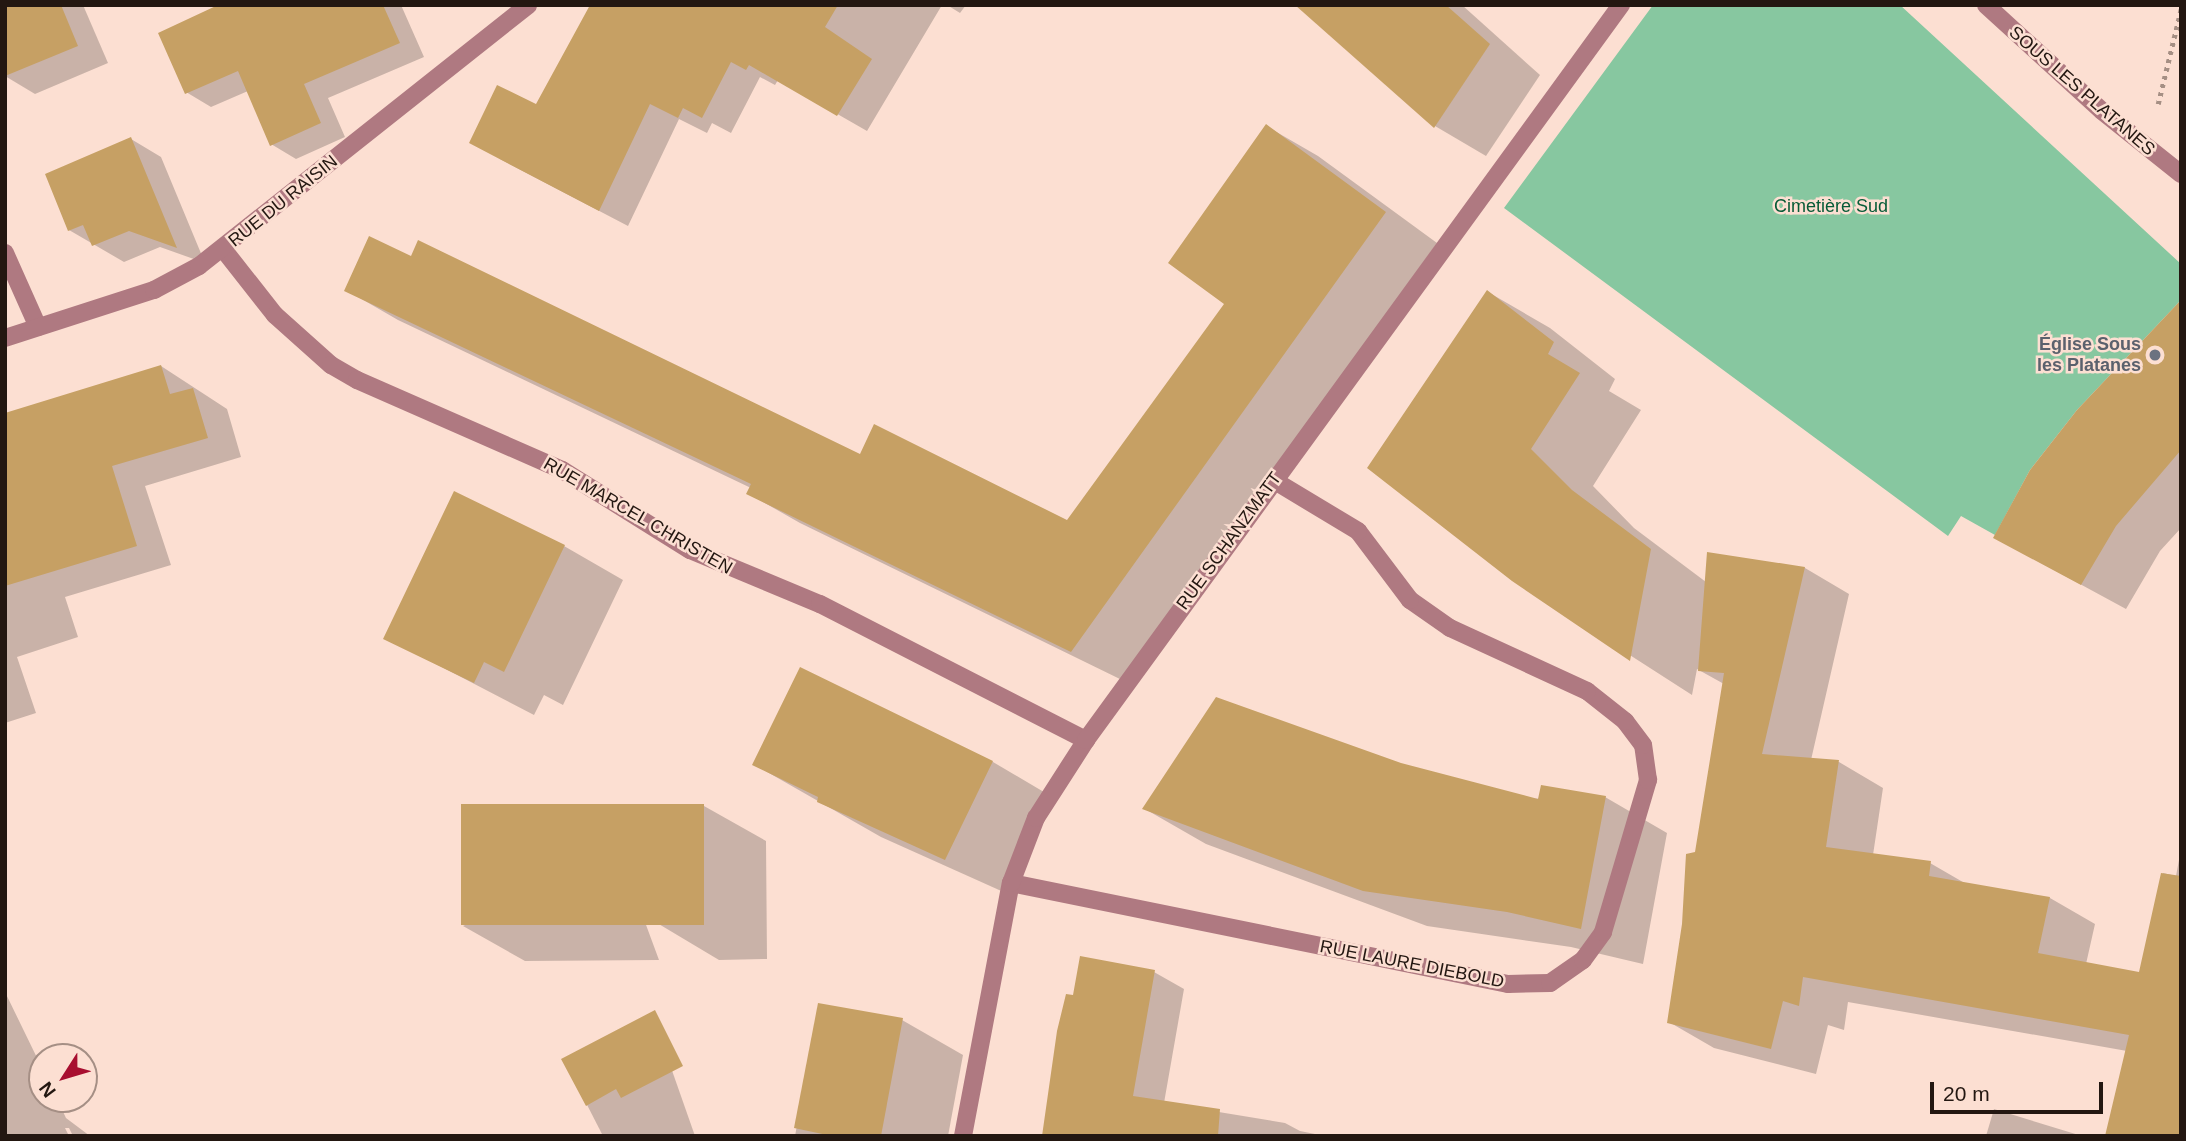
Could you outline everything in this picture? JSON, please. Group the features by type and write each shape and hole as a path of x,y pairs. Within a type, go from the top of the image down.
{"street":[{"name":"RUE DU RAISIN","path":"5,338 154,290 223,249 528,5"},
{"name":"RUE SCHANZMATT","path":"963,1136 1011,883 1036,818 1086,740 1273,480 1621,5"},
{"name":"SOUS LES PLATANES","path":"1986,5 2148,149 2181,174"},
{"name":"RUE MARCEL CHRISTEN","path":"223,249 275,314 331,365 357,380 562,470 690,550 820,604 1086,740"},
{"path":"5,253 37,327"},
{"name":"RUE LAURE DIEBOLD","path":"1011,883 1508,984 1550,982 1583,960 1603,932 1648,780 1643,745 1625,721 1587,691 1450,628 1410,600 1358,531 1273,480"}],"path":[{"path":"2148,149 2181,9"}],"green space":[{"name":"Cimetière Sud","path":"1653,5 1900,5 2181,264 2181,300 2077,410 2030,470 1995,535 1961,516 1948,536 1504,208"}],"building":[{"path":"5,5 61,5 78,46 5,76"},
{"path":"218,5 383,5 400,43 304,84 321,123 270,146 238,71 185,94 158,33"},
{"path":"590,5 838,5 825,27 872,59 837,116 749,65 746,70 731,62 702,118 683,108 678,118 650,104 599,211 469,143 497,85 536,104"},
{"path":"1295,5 1446,5 1490,44 1434,128"},
{"path":"1266,124 1386,212 1071,652 746,494 751,484 344,291 369,236 411,256 418,240 860,454 874,424 1067,520 1224,304 1168,263"},
{"path":"131,137 177,248 129,231 92,246 83,225 68,231 45,174"},
{"path":"1487,290 1554,342 1548,354 1580,373 1531,449 1572,490 1651,549 1630,661 1512,581 1367,468"},
{"path":"2181,300 2181,450 2116,526 2081,585 1993,538 2030,470 2077,410"},
{"path":"161,365 170,394 193,388 208,438 112,466 137,546 5,586 5,413"},
{"path":"454,491 565,545 504,672 484,662 474,683 383,639"},
{"path":"1707,552 1805,567 1762,754 1839,760 1826,847 1931,861 1929,876 2050,897 2038,953 2139,972 2161,873 2181,876 2181,1136 2105,1136 2129,1035 1803,977 1799,1006 1783,1001 1771,1049 1667,1023 1682,924 1686,854 1695,852 1724,673 1698,671"},
{"path":"800,667 993,761 945,860 817,802 818,797 752,765"},
{"path":"1216,697 1401,763 1538,799 1541,785 1606,796 1581,929 1507,912 1363,891 1142,809"},
{"path":"461,804 704,804 704,925 461,925"},
{"path":"1080,956 1155,970 1133,1096 1220,1109 1218,1136 1042,1136 1057,1031 1066,994 1073,995"},
{"path":"818,1003 903,1018 881,1136 832,1136 794,1128"},
{"path":"655,1010 683,1066 621,1098 616,1089 586,1106 561,1059"}],"place":[{"name":"Église Sous les Platanes","path":"2155,355"}]}
